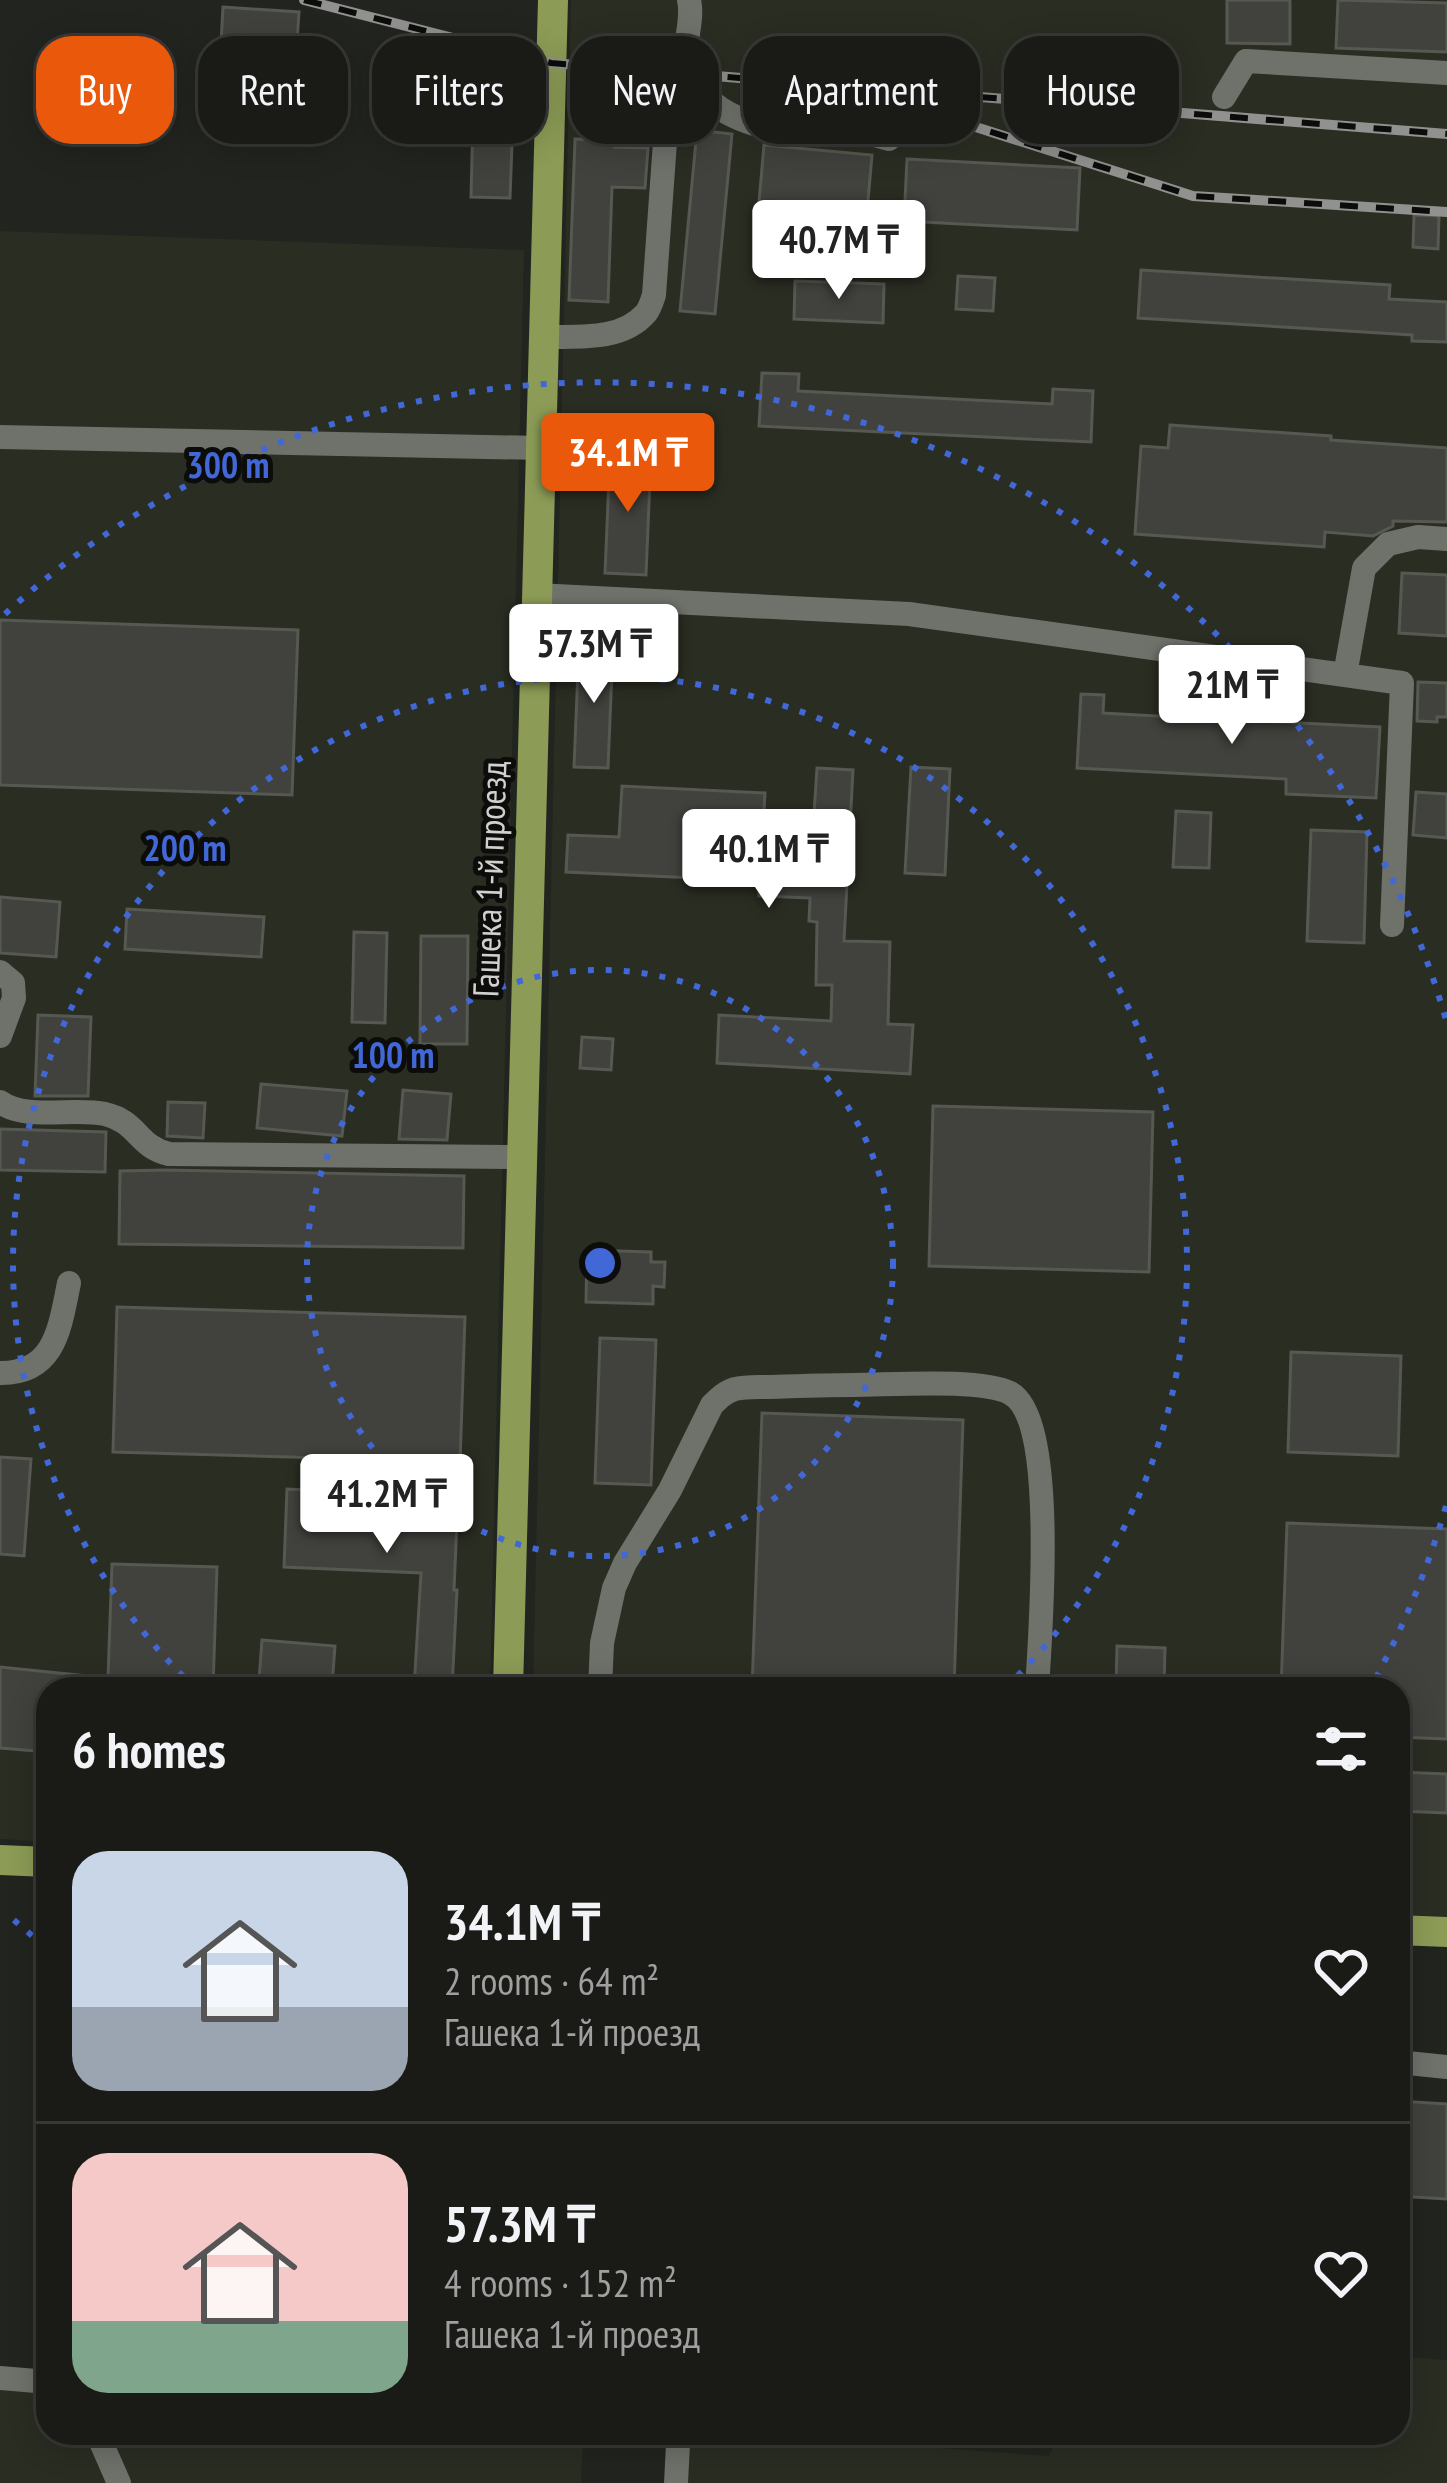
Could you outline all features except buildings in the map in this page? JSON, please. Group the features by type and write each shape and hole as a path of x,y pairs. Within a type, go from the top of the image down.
{"main road":[{"name":"Гашека 1-й проезд","path":"508,1677 553,0"},
{"path":"0,1860 36,1862"},
{"path":"1410,1931 1447,1933"}],"street":[{"path":"689,0 688,66 712,104 743,119"},
{"path":"1224,98 1246,61 1447,73"},
{"path":"542,337 603,336 646,313 654,295 665,144"},
{"path":"0,437 539,448"},
{"path":"1345,675 1364,568 1388,544 1447,539"},
{"path":"536,595 909,614 1402,683 1392,925"},
{"path":"0,972 14,983 15,991 0,1036"},
{"path":"0,1102 22,1112 112,1116 132,1126 150,1148 169,1154 520,1157"},
{"path":"0,1373 36,1365 52,1347 69,1283"},
{"path":"601,1677 602,1643 614,1588 712,1405 740,1388 845,1384 998,1388 1022,1402 1034,1433 1044,1544 1038,1677"},
{"path":"1410,2063 1447,2067"},
{"path":"0,2378 36,2381"},
{"path":"103,2445 122,2481"},
{"path":"676,2483 678,2445"}],"shaded area":[{"path":"571,0 1447,0 1447,1917 1410,1915 1410,1677 533,1677 570,44 570,144 719,144 719,36 570,36"},
{"path":"0,231 524,250 490,1677 36,1677 36,1841 0,1839"},
{"path":"1410,2358 1447,2360 1447,2483 687,2483 689,2445 895,2445 1049,2456 1054,2445 1410,2445"},
{"path":"0,2388 36,2390 36,2445 583,2445 581,2483 0,2483"}],"railway":[{"path":"304,0 551,63 1447,134"},
{"path":"980,128 1193,196 1447,212"}]}
